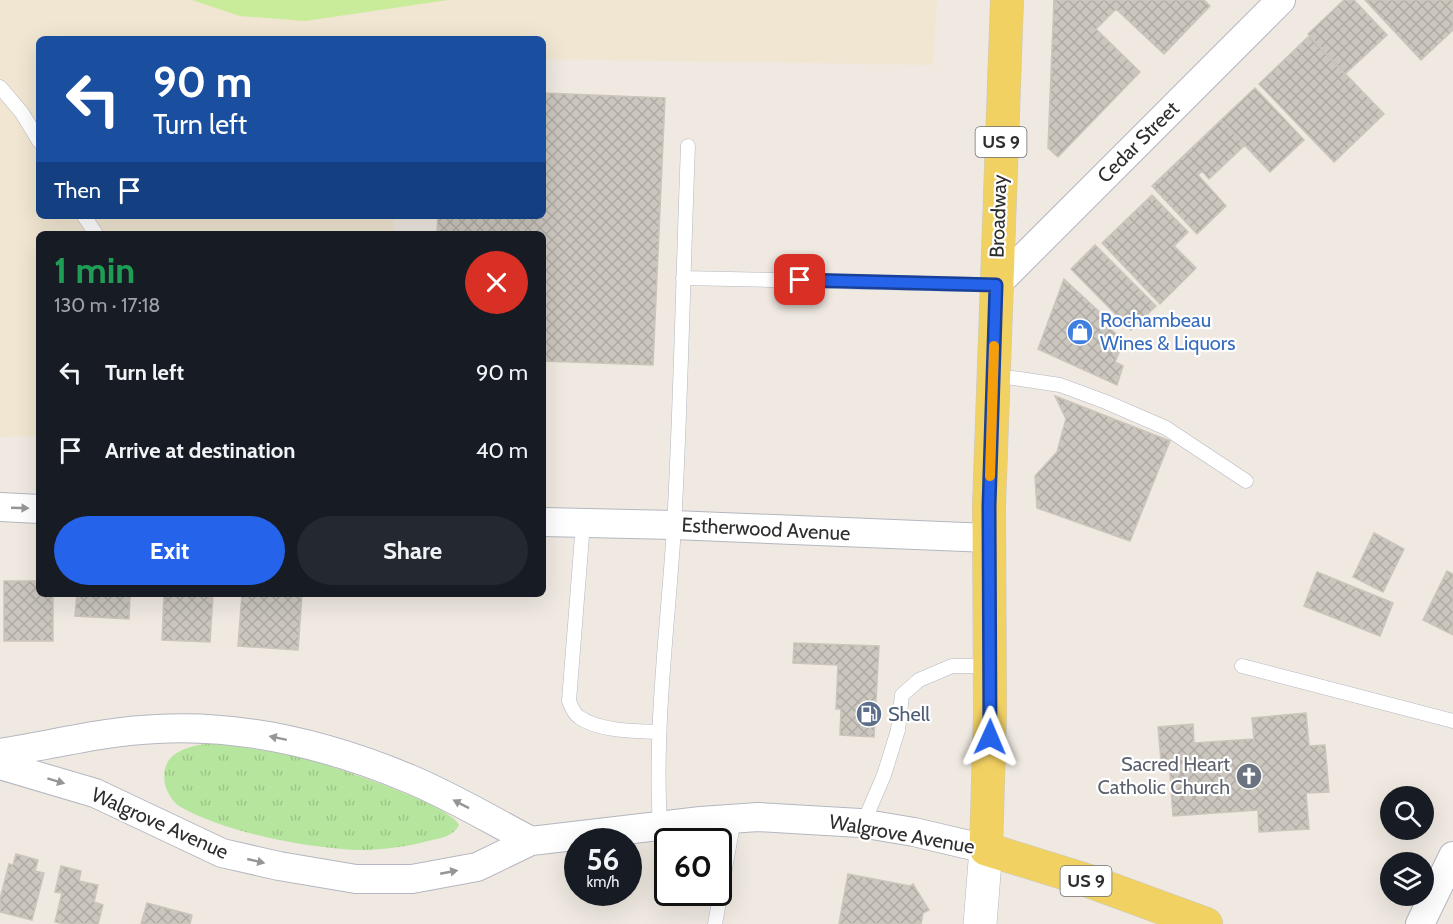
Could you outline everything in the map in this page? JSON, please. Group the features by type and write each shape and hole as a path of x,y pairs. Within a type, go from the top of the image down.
{"main road":[{"name":"Broadway","path":"986,849 993,375 1007,0"},
{"name":"US 9","path":"986,849 1086,880 1191,921"},
{"path":"980,924 986,849"}],"street":[{"name":"Cedar Street","path":"996,285 1281,0"},
{"path":"0,507 36,509"},
{"name":"Estherwood Avenue","path":"546,522 989,538"},
{"path":"0,753 118,731 201,728 257,734 307,746 410,779 531,841"},
{"name":"Walgrove Avenue","path":"0,765 95,793 222,853 279,866 356,879 412,879 477,867 531,841 734,819 790,818 863,824 914,832 986,849"},
{"path":"1420,924 1453,856"}],"lane":[{"path":"0,87 22,113 36,136"},
{"path":"660,826 658,732 674,525 688,146"},
{"path":"683,278 996,285"},
{"path":"993,375 1060,385 1106,402 1166,428 1246,481"},
{"path":"583,523 569,701 577,716 596,724 620,730 658,732"},
{"path":"863,824 884,775 898,730 902,695 920,680 952,666 990,666"},
{"path":"1242,666 1453,721"},
{"path":"715,924 734,819"}],"shaded area":[{"path":"0,0 937,0 933,65 546,59 546,36 36,36 36,219 394,219 393,231 36,231 36,436 0,437"}],"green space":[{"path":"192,0 448,0 305,21 240,16"},
{"path":"212,743 294,756 330,766 434,806 451,816 459,825 450,835 442,838 374,850 323,847 237,830 196,815 179,806 172,799 165,784 164,773 171,758 185,749"}],"building":[{"path":"1054,0 1204,0 1210,6 1164,54 1116,9 1096,29 1140,72 1058,157 1048,148"},
{"path":"1344,0 1354,0 1387,35 1345,74 1308,34"},
{"path":"1365,0 1453,0 1453,30 1421,60"},
{"path":"1309,36 1384,114 1334,162 1259,84"},
{"path":"1255,88 1304,140 1270,172 1221,120"},
{"path":"546,93 665,98 653,365 546,361 546,231 437,231 438,219 546,219"},
{"path":"1221,120 1245,145 1209,179 1202,171 1198,175 1226,206 1197,234 1152,186"},
{"path":"1152,195 1188,232 1174,246 1196,268 1160,304 1102,243"},
{"path":"1095,245 1156,306 1131,330 1071,269"},
{"name":"Rochambeau Wines & Liquors","path":"1064,279 1106,318 1105,324 1124,341 1115,362 1123,366 1117,385 1038,349"},
{"path":"1055,396 1170,441 1130,541 1037,508 1035,476 1057,452 1066,419"},
{"path":"1374,533 1404,549 1383,592 1353,577"},
{"path":"1447,571 1453,574 1453,635 1423,620"},
{"path":"1317,572 1393,603 1380,636 1304,606"},
{"path":"4,581 36,581 36,597 53,597 53,641 4,641"},
{"path":"77,597 130,597 129,619 75,616"},
{"path":"164,597 213,597 210,642 162,640"},
{"path":"242,597 302,597 298,650 238,646"},
{"path":"794,643 879,646 874,737 840,735 841,709 836,709 838,665 793,663"},
{"name":"Sacred Heart Catholic Church","path":"1306,713 1309,746 1325,745 1329,792 1306,793 1309,829 1259,832 1258,810 1173,816 1169,759 1161,760 1158,727 1193,724 1194,743 1254,739 1252,718"},
{"path":"16,854 38,860 35,871 44,873 32,920 0,912 0,899 9,864 13,865"},
{"path":"61,866 81,871 79,881 98,885 94,902 103,905 98,924 55,922 62,893 55,892"},
{"path":"848,874 910,886 913,884 929,910 923,913 921,924 839,924"},
{"path":"147,903 192,915 190,924 141,924"}],"slow traffic":[{"path":"990,476 994,346"}],"place":[{"name":"Rochambeau Wines & Liquors","path":"1080,332"},
{"name":"Shell","path":"869,714"},
{"name":"Sacred Heart Catholic Church","path":"1249,776"}],"route":[{"path":"800,280 996,285 989,506 990,737"}]}
